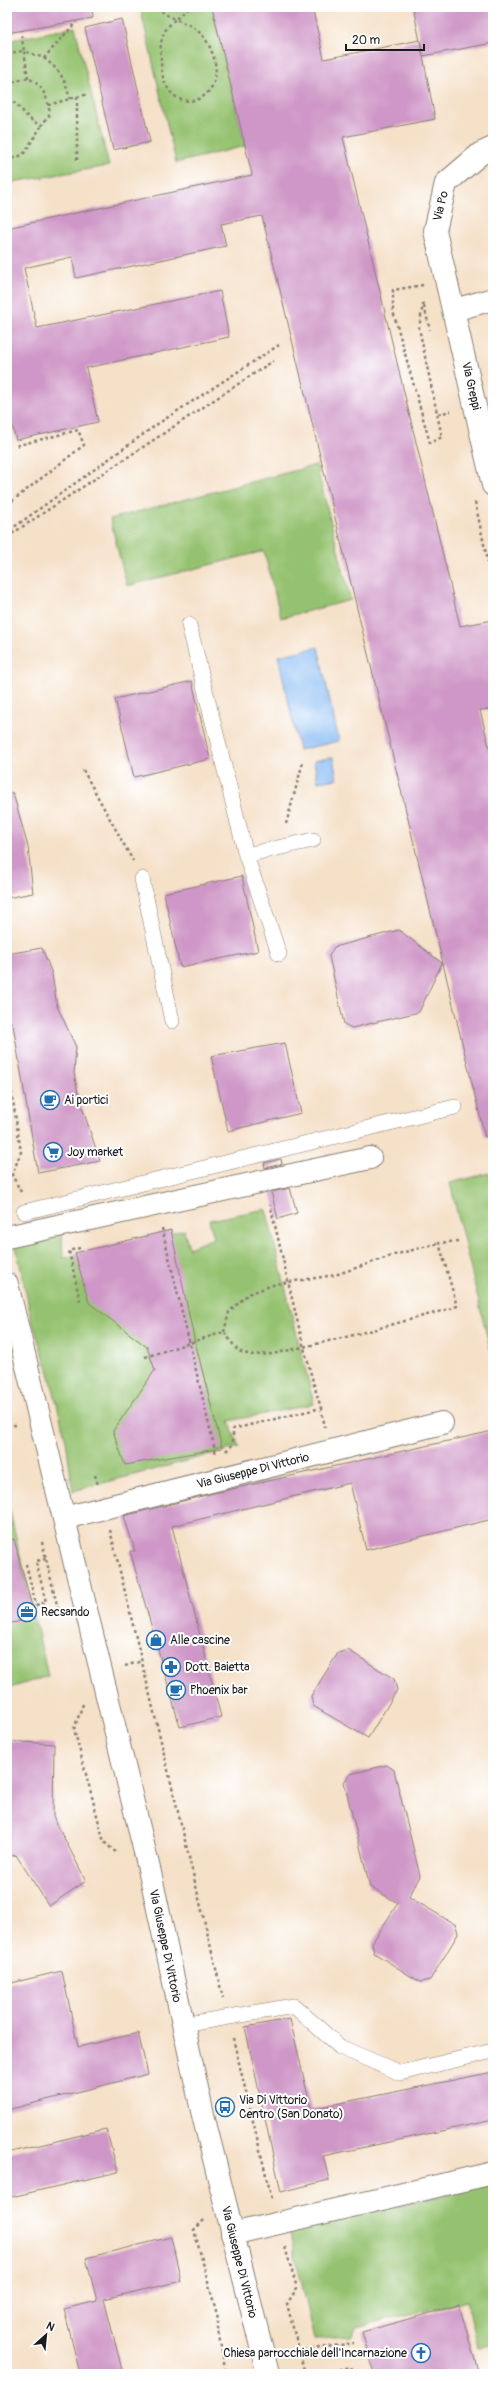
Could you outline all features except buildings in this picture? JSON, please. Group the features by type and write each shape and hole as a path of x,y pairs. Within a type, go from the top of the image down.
{"street":[{"name":"Via Po","path":"454,310 436,283 435,231 446,183 480,154 493,148"},
{"path":"454,310 493,299"},
{"name":"Via Greppi","path":"454,310 493,485"},
{"path":"7,1237 370,1158"},
{"name":"Via Giuseppe Di Vittorio","path":"7,1284 151,1877 182,2025 232,2234 268,2374"},
{"name":"Via Giuseppe Di Vittorio","path":"64,1518 442,1423"},
{"path":"232,2234 493,2173"}],"lane":[{"path":"189,625 246,855 279,954"},
{"path":"246,855 313,840"},
{"path":"142,879 172,1021"},
{"path":"24,1212 455,1107"},
{"path":"182,2025 227,2016 294,2006 340,2047 400,2073 493,2051"}],"path":[{"path":"156,7 160,12 178,19 191,26 206,39 214,60 216,79 210,92 199,100 188,101 170,92 161,77 162,39 167,28 178,19 188,7"},
{"path":"44,58 76,22"},
{"path":"7,160 23,155 50,114 46,94 28,78 21,33"},
{"path":"7,53 24,50 44,58 62,75 67,84 70,99"},
{"path":"7,83 28,78"},
{"path":"48,105 88,94"},
{"path":"77,97 77,160"},
{"path":"7,99 19,107 32,123 42,125"},
{"path":"436,283 423,304 419,328 442,437 430,443 393,311 393,290 436,283"},
{"path":"10,530 159,423 280,345"},
{"path":"7,537 273,361"},
{"path":"438,414 455,410"},
{"path":"7,505 84,445 78,430 16,446"},
{"path":"7,518 10,535"},
{"path":"279,848 302,762"},
{"path":"82,770 142,879"},
{"path":"7,1062 21,1152 12,1175 21,1192 24,1212"},
{"path":"222,1455 233,1444 234,1429 320,1408 302,1347 289,1282 269,1201"},
{"path":"155,1230 170,1226"},
{"path":"162,1228 217,1460"},
{"path":"224,1332 229,1312 248,1294 276,1284 335,1275 394,1254 439,1243 458,1241"},
{"path":"224,1332 238,1351 250,1355 273,1354 350,1336 457,1306 439,1243"},
{"path":"80,1301 69,1251 84,1248"},
{"path":"145,1357 224,1332"},
{"path":"7,1426 20,1425"},
{"path":"95,1475 278,2223 297,2288 287,2304 305,2374"},
{"path":"26,1564 36,1605 46,1602 36,1561 46,1559"},
{"path":"81,1697 83,1704 74,1729 104,1842 118,1853 120,1860"},
{"path":"203,2212 204,2220 194,2230 218,2318 218,2330 226,2374"},
{"path":"299,2351 354,2343"},
{"path":"316,2374 351,2367 354,2374"}],"green space":[{"path":"140,7 212,7 245,146 176,163"},
{"path":"75,27 109,166 7,183 7,41"},
{"path":"316,465 351,600 281,618 264,551 127,586 110,519"},
{"path":"489,1173 493,1190 493,1361 450,1183"},
{"path":"266,1209 314,1404 229,1421 239,1447 73,1491 66,1441 50,1376 32,1321 16,1247 62,1232 63,1258 184,1230 189,1248 214,1238 209,1220"},
{"path":"7,1499 48,1676 7,1689"},
{"path":"493,2184 493,2345 478,2347 467,2301 356,2327 352,2337 315,2339 289,2230"}],"water":[{"path":"318,647 339,741 299,750 278,656"},
{"path":"333,757 337,779 318,782 314,761"}],"place":[{"name":"Ai portici","path":"50,1100"},
{"name":"Joy market","path":"53,1152"},
{"name":"Recsando","path":"27,1612"},
{"name":"Alle cascine","path":"156,1640"},
{"name":"Dott. Baietta","path":"171,1667"},
{"name":"Phoenix bar","path":"176,1690"},
{"name":"Via Di Vittorio Centro (San Donato)","path":"225,2107"},
{"name":"Chiesa parrocchiale dell'Incarnazione","path":"421,2353"}]}
